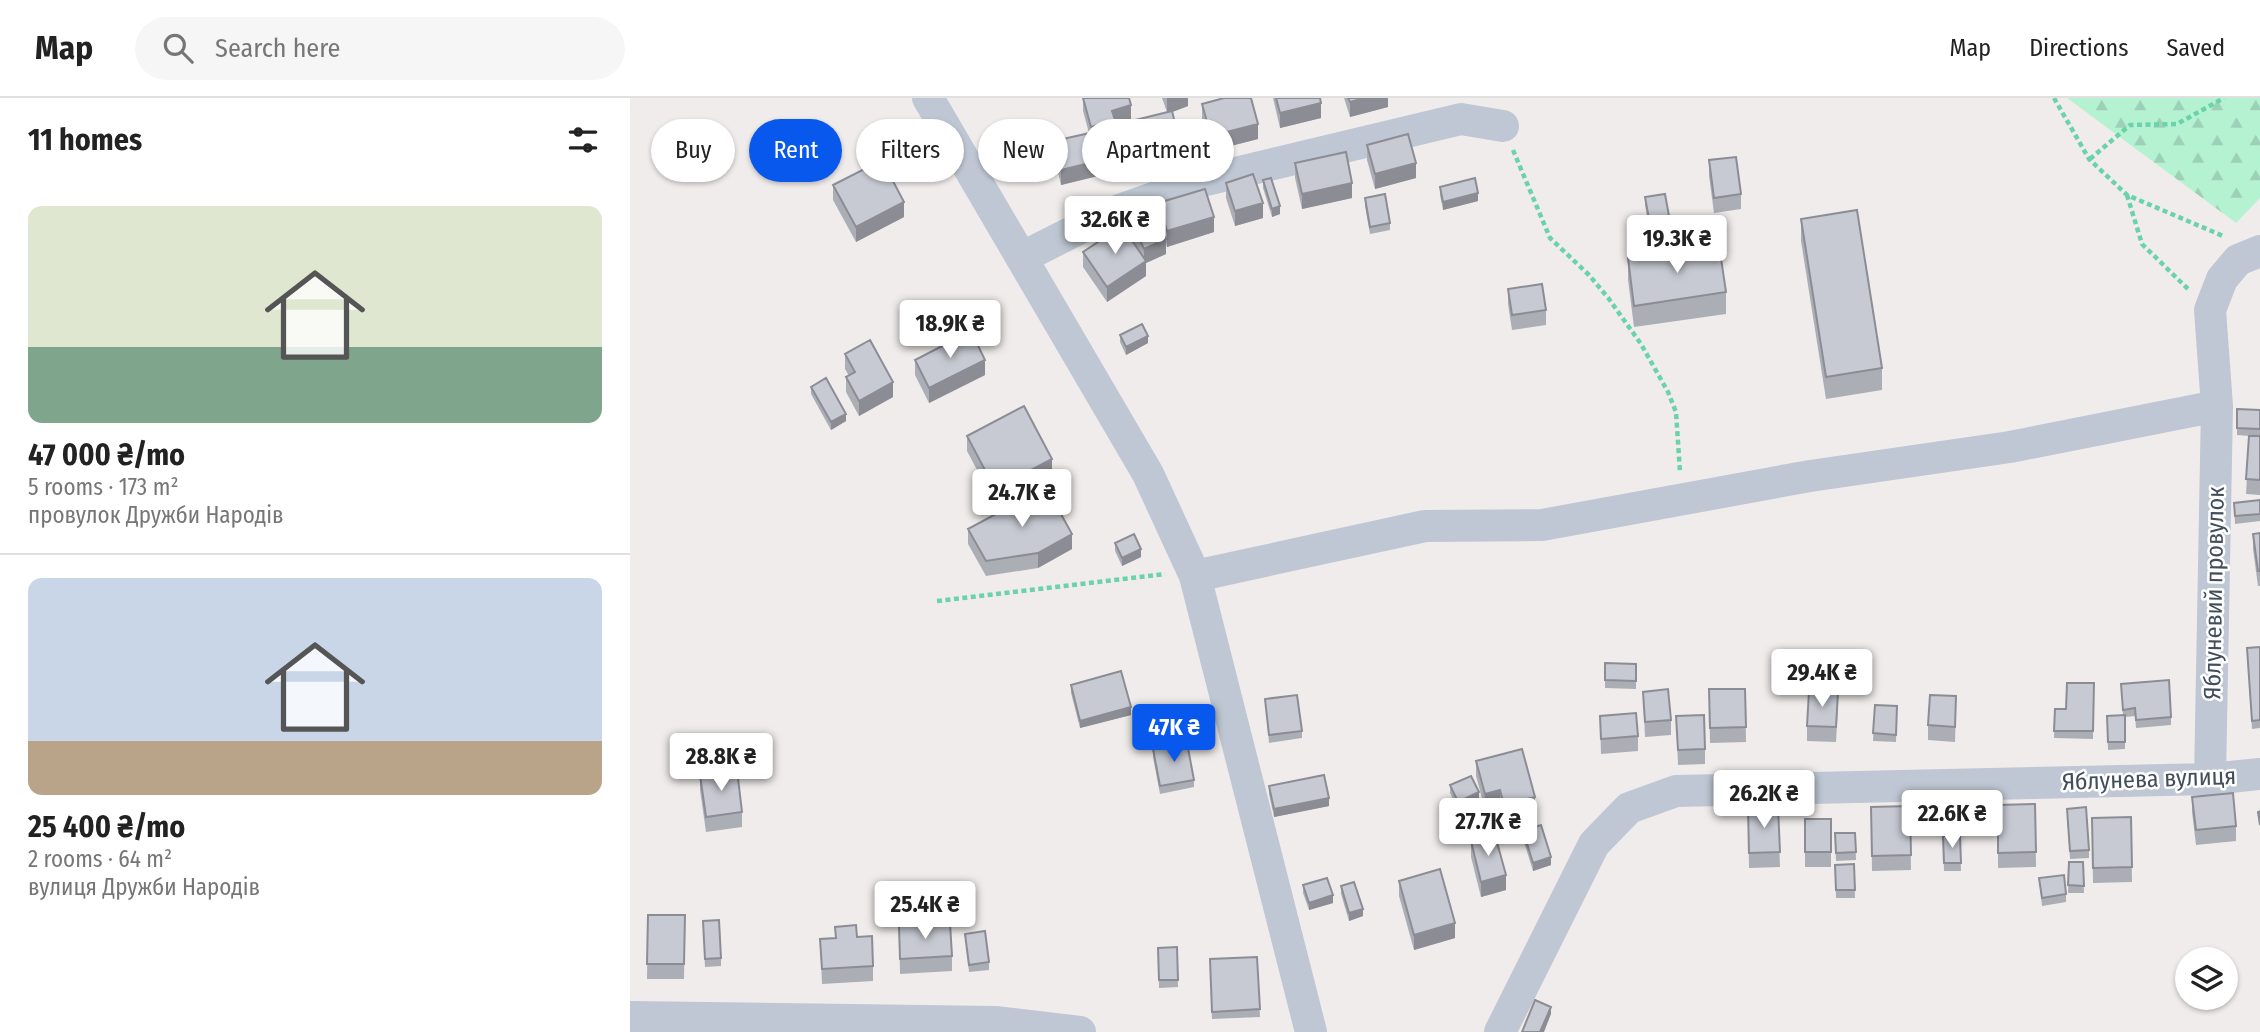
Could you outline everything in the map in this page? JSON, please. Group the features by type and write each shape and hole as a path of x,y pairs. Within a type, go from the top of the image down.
{"street":[{"path":"928,98 1149,474 1195,576 1311,1032"},
{"path":"1023,257 1108,215 1198,182 1461,119 1503,127"},
{"path":"2210,310 2222,279 2238,260 2260,251"},
{"name":"Яблуневий провулок","path":"2210,310 2217,406 2216,575 2210,779"},
{"path":"1195,576 1425,526 1542,525 1682,499 2010,446 2217,406"},
{"name":"Яблунева вулиця","path":"1500,1032 1594,844 1629,808 1676,791 2210,779 2260,774"},
{"path":"630,1017 995,1021 1080,1032"}],"path":[{"path":"2054,98 2089,159 2127,195 2260,251"},
{"path":"2089,159 2130,125 2176,124 2224,98"},
{"path":"1503,127 1550,238 1589,275 1609,299 1642,344 1668,392 1676,412 1682,499"},
{"path":"2127,195 2142,244 2210,310"},
{"path":"937,601 1152,573 1195,576"}],"green space":[{"path":"2067,98 2260,98 2260,198 2236,223"}],"building":[{"path":"1083,98 1129,98 1131,105 1112,111 1115,119 1089,119"},
{"path":"1224,98 1251,98 1258,124 1234,130 1234,119 1206,119 1202,104"},
{"path":"1276,98 1320,98 1321,103 1280,113"},
{"path":"1348,98 1365,98 1350,102"},
{"path":"1172,111 1174,119 1139,119"},
{"path":"1408,134 1416,163 1375,174 1367,145"},
{"path":"1082,135 1082,165 1068,168 1068,138"},
{"path":"1346,152 1352,183 1302,194 1295,163"},
{"path":"1736,157 1741,194 1714,198 1709,160"},
{"path":"856,173 856,182 894,182 904,202 856,227 833,185"},
{"path":"1253,174 1263,203 1235,211 1226,183"},
{"path":"1271,178 1280,206 1272,209 1263,180"},
{"path":"1475,178 1478,193 1443,202 1440,187"},
{"path":"1205,189 1214,217 1167,231 1158,203"},
{"path":"1385,194 1390,223 1370,227 1365,198"},
{"path":"1665,194 1671,227 1651,230 1645,197"},
{"path":"1149,200 1166,239 1144,249 1126,210"},
{"path":"1857,210 1882,368 1826,377 1801,219"},
{"path":"1122,226 1146,261 1107,287 1083,252"},
{"path":"1719,245 1726,292 1634,306 1628,258"},
{"path":"1542,284 1546,310 1512,315 1508,289"},
{"path":"1142,324 1148,336 1126,347 1120,335"},
{"path":"971,331 985,360 929,388 915,360"},
{"path":"870,340 893,382 859,401 846,377 855,372 845,354"},
{"path":"826,378 846,414 831,422 811,387"},
{"path":"1024,406 1052,459 995,489 967,436"},
{"path":"2237,409 2260,410 2260,429 2237,428"},
{"path":"2249,436 2260,436 2260,480 2246,479"},
{"path":"1046,487 1072,534 1038,553 986,561 968,529"},
{"path":"2260,500 2260,514 2235,516 2234,503"},
{"path":"2260,533 2260,571 2258,571 2253,534"},
{"path":"1134,534 1141,549 1122,558 1115,543"},
{"path":"2260,647 2260,720 2252,721 2247,648"},
{"path":"1605,663 1636,664 1636,681 1605,680"},
{"path":"1121,671 1131,707 1080,721 1071,685"},
{"path":"2169,680 2171,717 2136,720 2135,708 2123,710 2121,684"},
{"path":"2067,683 2094,683 2093,731 2054,731 2055,709 2066,709"},
{"path":"1668,689 1671,720 1645,722 1643,692"},
{"path":"1709,689 1745,689 1746,727 1710,728"},
{"path":"1809,691 1838,692 1836,727 1807,726"},
{"path":"1297,695 1302,731 1269,735 1265,699"},
{"path":"1930,695 1956,696 1955,727 1928,725"},
{"path":"1875,705 1897,706 1896,735 1873,733"},
{"path":"1636,713 1638,736 1601,739 1600,716"},
{"path":"1704,715 1705,749 1678,750 1676,716"},
{"path":"2125,715 2125,742 2108,742 2107,716"},
{"path":"1187,743 1194,780 1160,786 1153,749"},
{"path":"1522,749 1535,797 1504,805 1500,790 1485,794 1476,761"},
{"path":"737,770 742,812 706,817 700,775"},
{"path":"1324,775 1329,798 1274,809 1269,786"},
{"path":"1471,776 1479,792 1458,802 1450,785"},
{"path":"2233,793 2236,826 2196,830 2192,797"},
{"path":"2035,804 2036,852 1998,853 1998,805"},
{"path":"1910,806 1911,855 1872,856 1871,807"},
{"path":"1778,807 1780,852 1749,853 1748,808"},
{"path":"2086,807 2089,850 2070,851 2067,809"},
{"path":"2131,817 2132,867 2093,868 2092,818"},
{"path":"1805,819 1831,819 1831,852 1805,852"},
{"path":"1541,825 1551,857 1533,863 1523,831"},
{"path":"1835,833 1855,833 1856,852 1836,853"},
{"path":"1495,835 1506,875 1481,882 1471,841"},
{"path":"1943,836 1960,836 1961,863 1944,863"},
{"path":"2069,862 2083,862 2084,886 2068,885"},
{"path":"1854,864 1855,890 1836,890 1835,865"},
{"path":"1440,869 1455,923 1414,935 1399,881"},
{"path":"2064,875 2066,894 2042,898 2039,878"},
{"path":"1327,878 1333,895 1309,903 1303,885"},
{"path":"1354,882 1363,909 1349,913 1341,886"},
{"path":"648,915 685,915 684,964 647,964"},
{"path":"719,920 721,958 705,959 703,921"},
{"path":"950,923 952,956 900,959 899,926"},
{"path":"856,925 857,937 872,936 873,966 822,969 820,939 836,938 835,927"},
{"path":"985,931 989,962 969,965 965,934"},
{"path":"1177,947 1178,980 1159,980 1158,948"},
{"path":"1257,957 1260,1009 1212,1012 1210,959"},
{"path":"1535,1000 1551,1007 1540,1032 1522,1032"}]}
